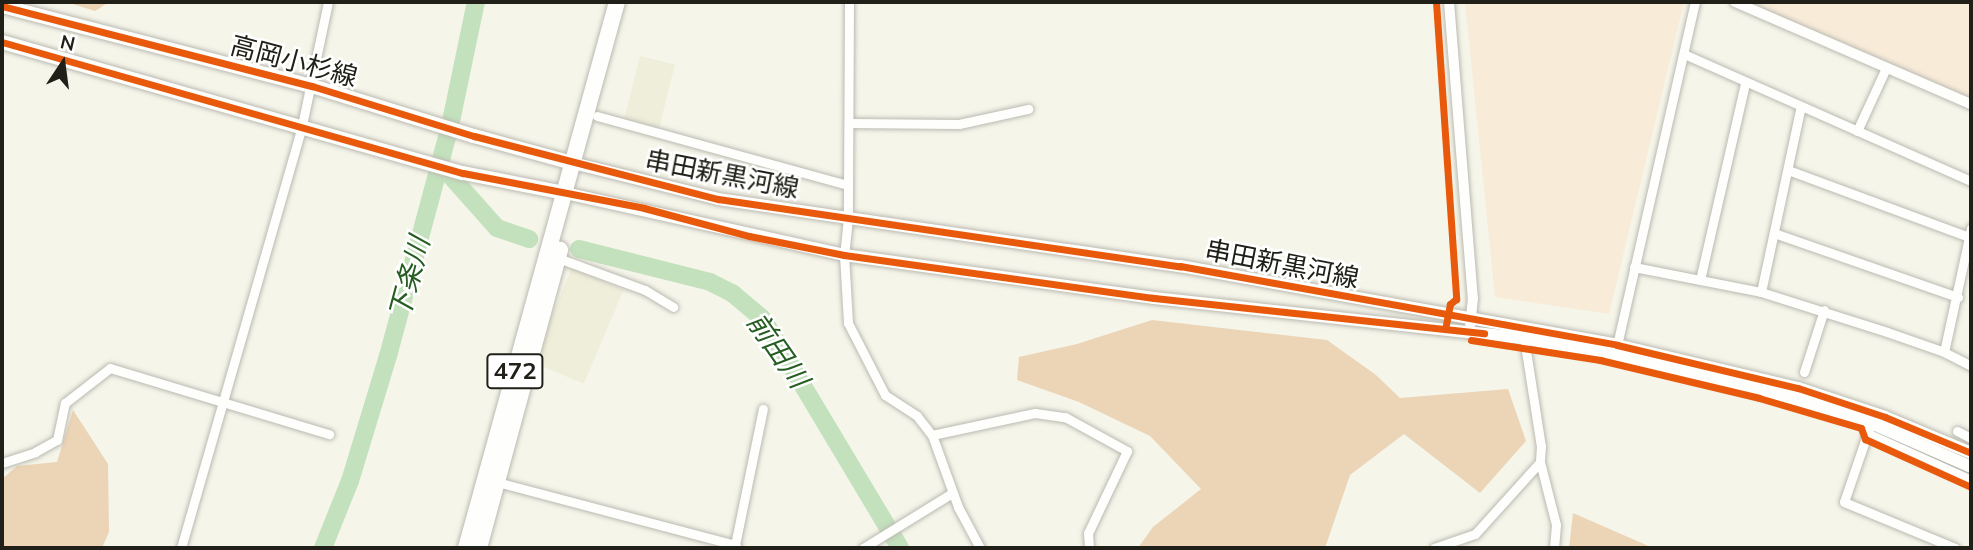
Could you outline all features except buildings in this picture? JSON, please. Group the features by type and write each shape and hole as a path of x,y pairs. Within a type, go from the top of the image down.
{"highway":[{"name":"472","path":"466,548 579,164 617,2"},
{"name":"472","path":"579,164 597,116 628,2"},
{"name":"472","path":"479,548 558,258 570,194"}],"main road":[{"name":"高岡小杉線","path":"2,6 312,86 474,136 579,164"},
{"path":"2,42 301,130 463,173 570,194"},
{"name":"串田新黒河線","path":"579,164 718,199 1181,266 1470,325 1795,399 1971,467"},
{"name":"串田新黒河線","path":"570,194 644,208 749,236 844,255 1154,298 1470,325 1617,345 1798,388 1885,417 1971,453"}],"street":[{"path":"181,548 301,130 328,2"},
{"path":"849,2 848,218 844,255 848,323 885,395 917,416 932,435 952,493 980,548"},
{"path":"1449,2 1473,298 1470,325"},
{"path":"1617,345 1695,2"},
{"path":"1735,2 1971,104"},
{"path":"1684,54 1971,181"},
{"path":"1857,131 1886,68"},
{"path":"1700,280 1745,83"},
{"path":"1761,292 1801,106"},
{"path":"849,123 959,124 1028,109"},
{"path":"597,116 847,185"},
{"path":"1788,170 1970,232 1944,352"},
{"path":"1774,233 1958,297"},
{"path":"558,258 645,290 673,307"},
{"path":"1634,267 1761,292 1824,310 1944,352 1971,366"},
{"path":"1804,372 1824,310"},
{"path":"1524,338 1541,446 1539,462 1556,526 1554,548"},
{"path":"2,463 35,452 57,440 65,404 110,368 329,434"},
{"path":"497,482 736,547 763,409"},
{"path":"932,435 1035,413 1065,416 1127,450 1088,533 1089,548"},
{"path":"1955,548 1844,502 1869,428 1971,480"},
{"path":"1957,431 1971,438"},
{"path":"1434,548 1475,534 1539,462"},
{"path":"863,548 952,493"}],"shaded area":[{"path":"66,2 109,2 95,11"},
{"path":"1465,2 1684,2 1609,314 1495,297"},
{"path":"1735,2 1971,2 1971,106"},
{"path":"640,56 675,65 659,128 624,119"},
{"path":"572,268 624,290 584,384 532,362"},
{"path":"1152,320 1327,340 1376,375 1400,398 1508,389 1526,441 1480,493 1404,434 1350,475 1325,548 1138,548 1153,527 1201,489 1150,436 1079,402 1017,380 1019,357 1077,344"},
{"path":"73,410 108,464 109,532 102,548 2,548 2,479 17,466 57,462"},
{"path":"1573,513 1653,548 1569,548"}],"waterway":[{"name":"下条川","path":"323,548 350,481 388,356 450,126 476,2"},
{"name":"前田川","path":"440,164 497,228 529,239"},
{"name":"前田川","path":"579,249 710,282 732,293 763,319 900,548"}],"cycle path":[{"path":"1436,2 1456,299 1450,304 1446,325"},
{"path":"2,6 312,86 474,136 718,199 1180,266 1617,345 1798,388 1885,417 1971,453"},
{"path":"2,42 463,173 644,208 749,236 844,255 1154,298 1484,333"},
{"path":"1471,340 1600,360 1759,398 1861,428 1865,439 1971,487"}]}
